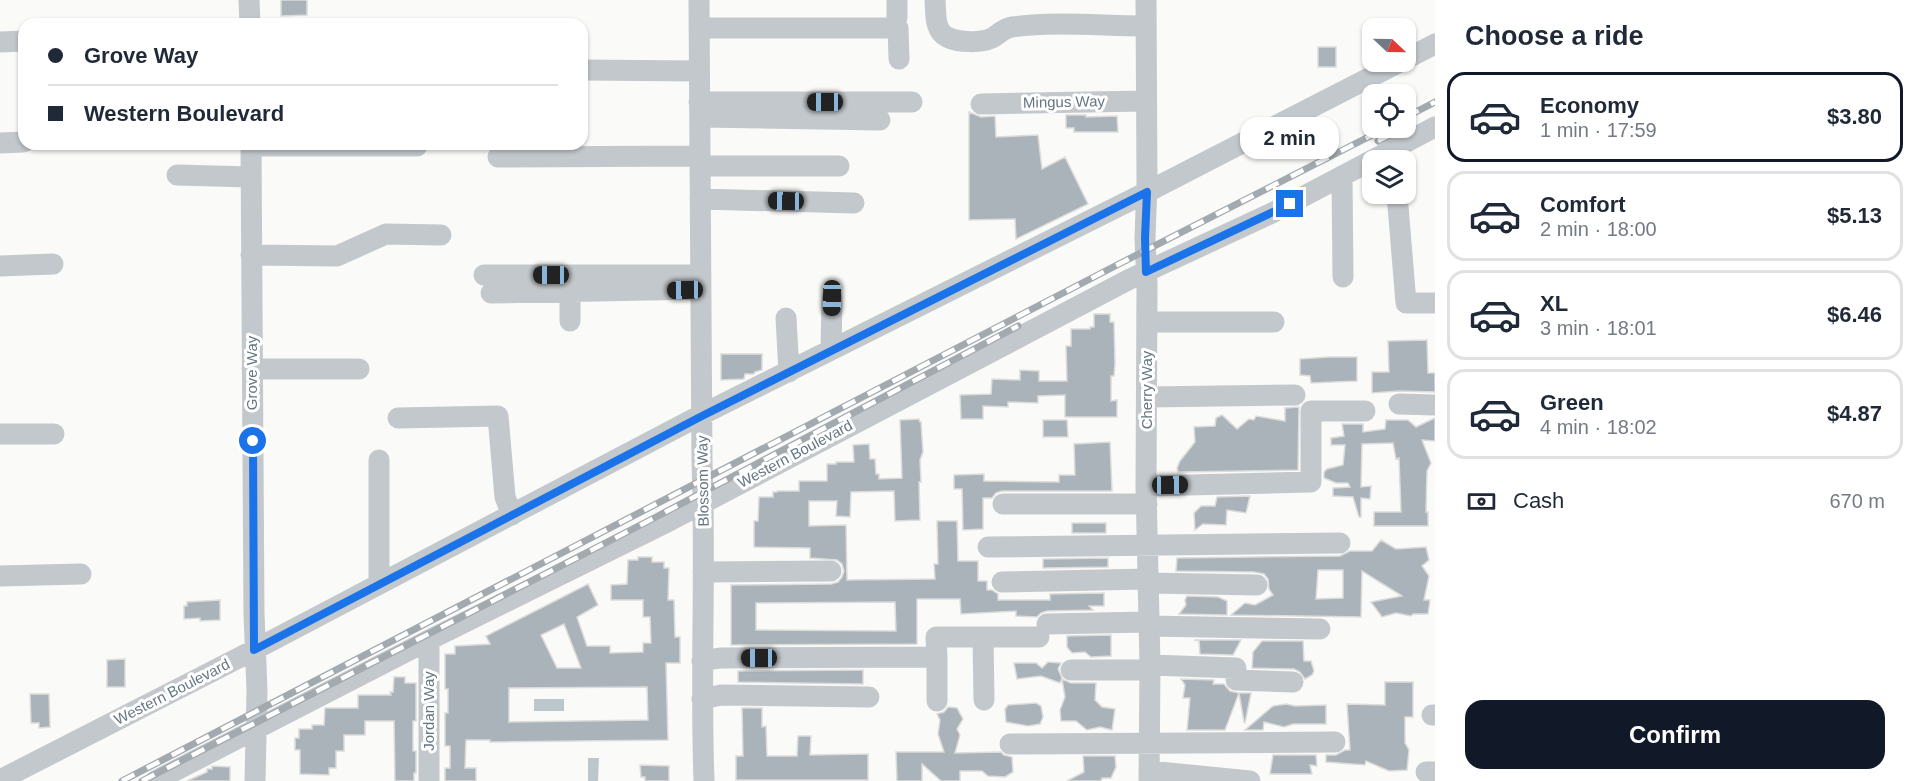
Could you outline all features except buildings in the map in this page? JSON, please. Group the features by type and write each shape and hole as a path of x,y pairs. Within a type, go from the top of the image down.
{"street":[{"path":"249,0 250,18"},
{"name":"Blossom Way","path":"699,0 704,781"},
{"path":"936,0 938,28 945,37 961,40 981,42 995,37 1010,27 1062,24 1146,26"},
{"name":"Cherry Way","path":"1146,0 1147,192 1145,238 1150,667 1149,776"},
{"path":"699,28 898,28 899,59"},
{"path":"0,42 18,41"},
{"path":"1416,54 1435,44"},
{"path":"588,70 699,71"},
{"name":"Western Boulevard","path":"0,780 702,416 1381,72"},
{"name":"Mingus Way","path":"981,104 1146,101"},
{"path":"700,110 912,102"},
{"path":"700,110 880,120"},
{"name":"Western Boulevard","path":"1400,150 1435,127"},
{"path":"0,143 18,142"},
{"name":"Grove Way","path":"251,150 255,781"},
{"path":"498,157 839,166"},
{"name":"Western Boulevard","path":"155,781 703,503 1146,272 1362,168"},
{"path":"177,175 251,177"},
{"path":"1342,176 1343,277"},
{"path":"700,199 854,203"},
{"path":"1398,204 1406,303 1435,303"},
{"path":"251,255 337,256 386,234 441,235"},
{"path":"0,266 53,264"},
{"path":"701,282 570,292 488,284 701,282"},
{"path":"570,292 570,321"},
{"path":"831,350 832,298"},
{"path":"786,318 789,372"},
{"path":"1147,322 1274,322"},
{"path":"252,369 359,369"},
{"path":"1147,402 1295,395"},
{"path":"1147,402 1263,407"},
{"path":"1399,404 1435,405"},
{"path":"1003,504 1311,482 1311,411 1365,411"},
{"path":"398,417 498,416 504,497 512,515"},
{"path":"0,434 54,434"},
{"path":"379,460 379,584"},
{"path":"988,547 1132,546 1147,538 1234,530"},
{"path":"1147,538 1340,543"},
{"path":"703,572 831,571"},
{"path":"0,576 81,574"},
{"path":"1002,582 1148,581 1257,585"},
{"path":"937,701 936,637 983,637 1043,630 1148,624 1320,629"},
{"path":"983,637 984,700"},
{"name":"Jordan Way","path":"429,640 429,781"},
{"path":"702,661 720,658 937,657"},
{"path":"1071,670 1150,667 1236,668 1236,680 1293,682"},
{"path":"702,699 721,695 869,697"},
{"path":"1010,744 1335,742"},
{"path":"1149,776 1250,781"}],"shaded area":[{"path":"534,699 564,699 564,711 534,711"},
{"path":"588,758 599,758 598,781 588,781"}],"railway":[{"path":"1416,112 1435,102"},
{"path":"122,781 1366,138"},
{"path":"1378,141 1384,138"},
{"path":"142,781 656,517 1018,326"}],"route":[{"path":"253,441 254,650 702,416 1147,192 1146,272 1290,204"}]}
